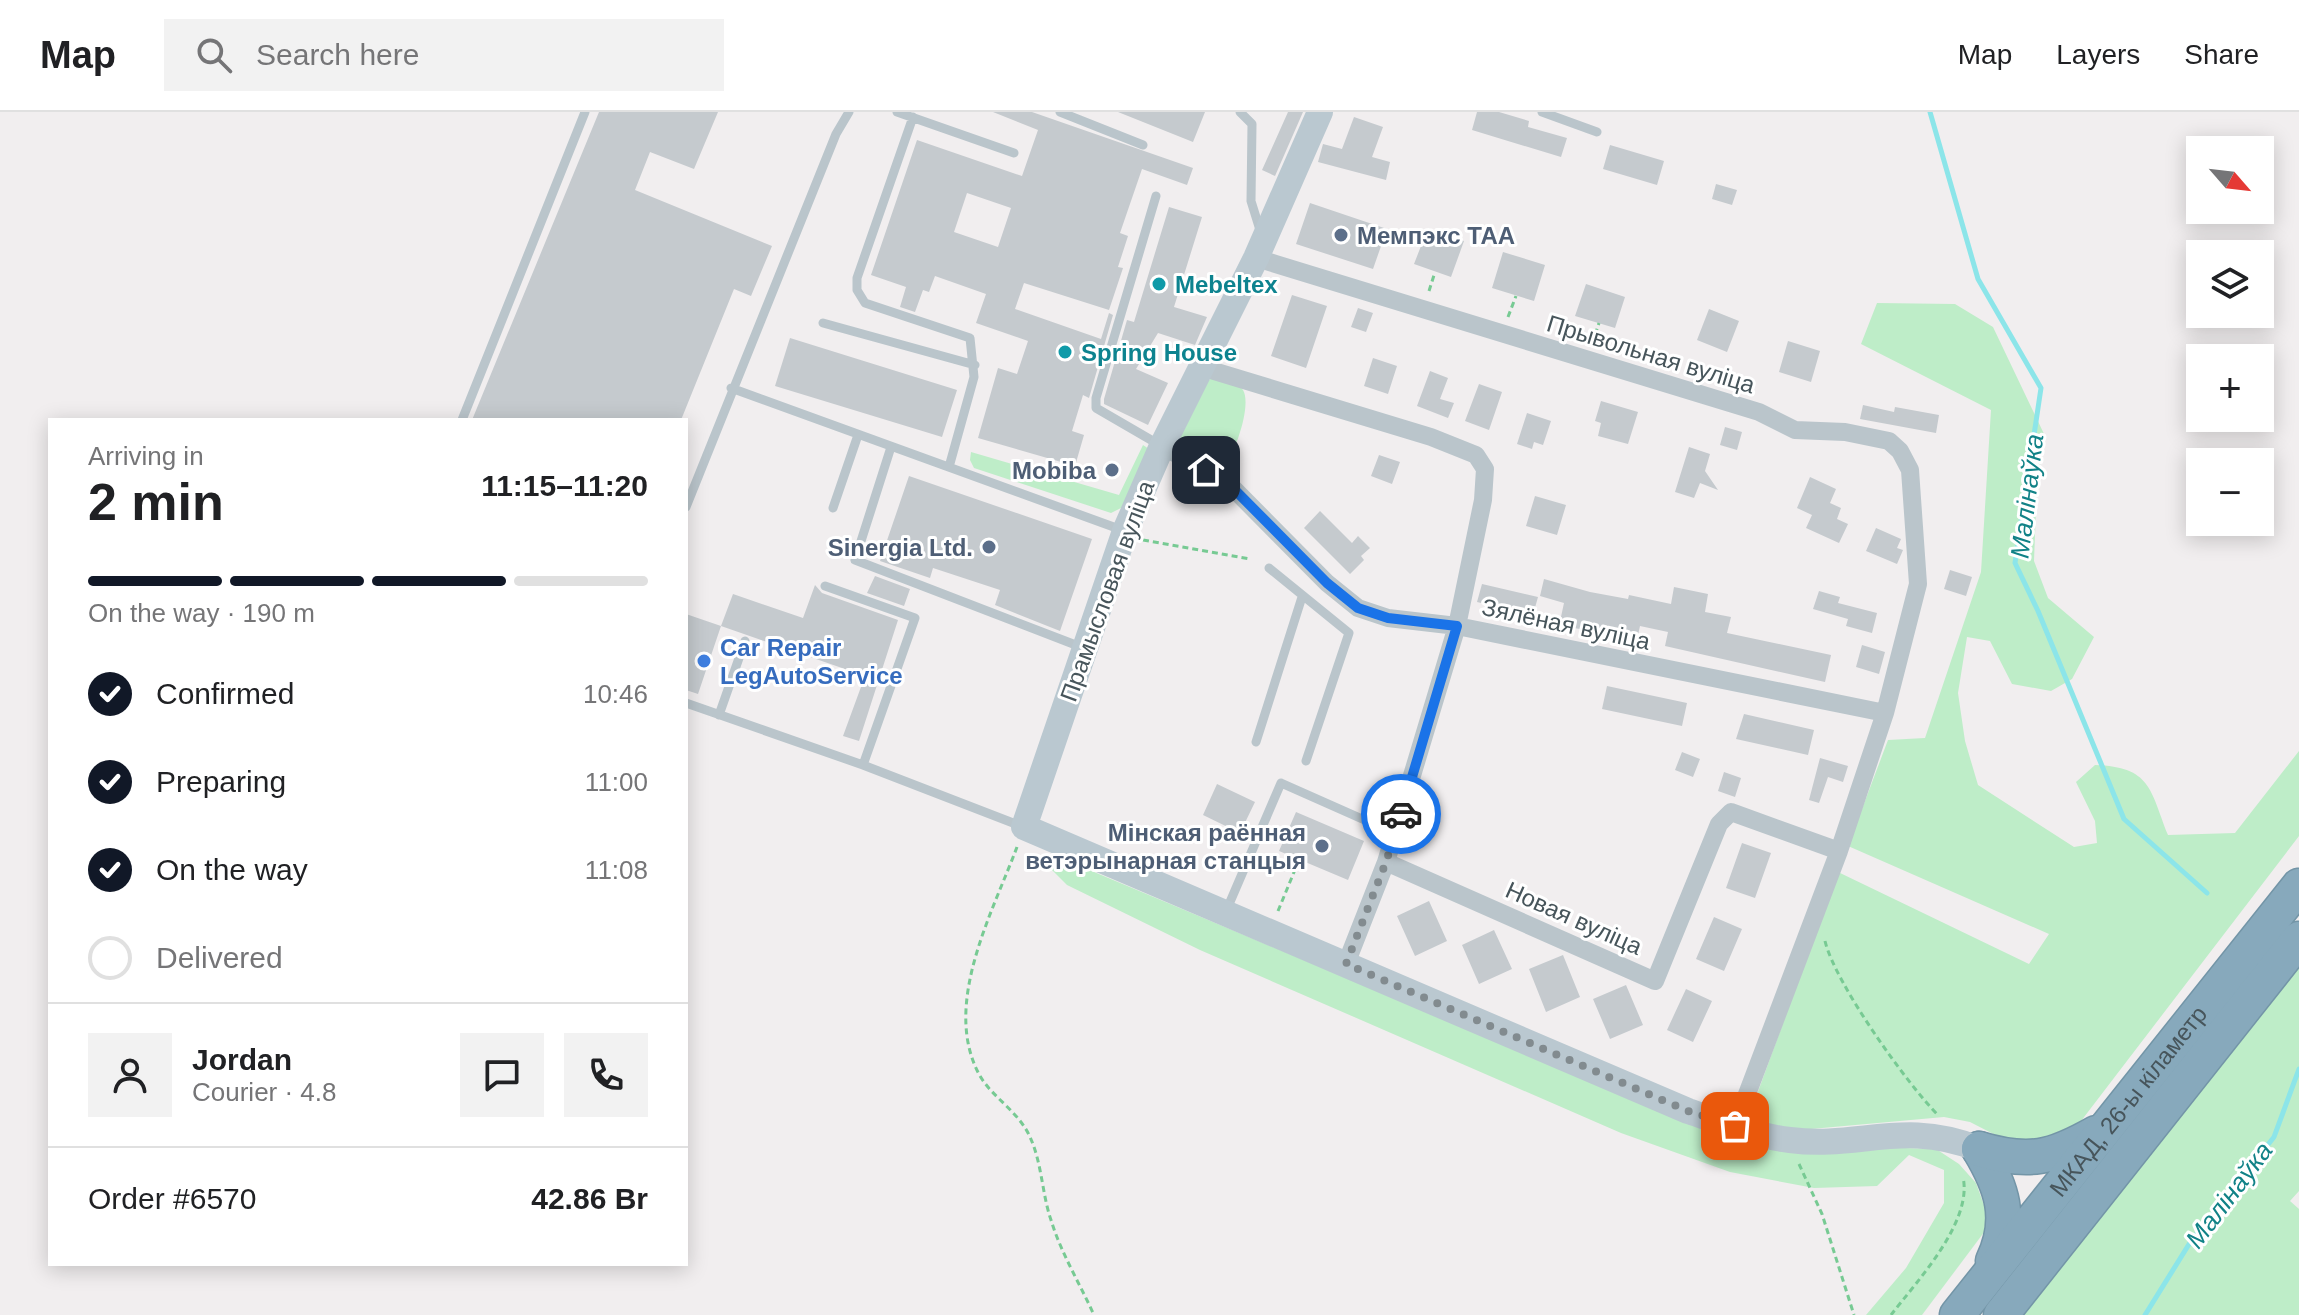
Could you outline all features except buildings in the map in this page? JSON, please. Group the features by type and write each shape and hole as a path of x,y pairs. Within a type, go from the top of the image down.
{"highway":[{"name":"МКАД, 26-ы кіламетр","path":"1957,1315 2299,886"},
{"name":"МКАД, 26-ы кіламетр","path":"2001,1315 2299,939"},
{"path":"1971,1162 2048,1156 2109,1126"},
{"path":"1971,1162 1998,1185 2005,1217 1999,1249 1984,1280"}],"street":[{"name":"Прамысловая вуліца","path":"1024,827 1124,534 1162,446 1204,368 1258,255 1320,112"},
{"name":"Прывольная вуліца","path":"1258,255 1759,412 1795,430 1845,432 1889,441 1900,451 1910,470 1918,584 1885,713"},
{"path":"1204,368 1345,408 1476,455 1485,469 1483,500 1457,626 1386,862 1346,964"},
{"name":"Зялёная вуліца","path":"1162,446 1227,482 1327,583 1358,608 1388,618 1457,626 1885,713"},
{"path":"1735,1126 1839,851 1885,713"},
{"name":"Новая вуліца","path":"1386,862 1655,981 1719,824 1731,812 1839,851"},
{"path":"1024,827 1688,1111 1772,1136 1811,1141 1921,1134 1951,1138 1971,1162"}],"lane":[{"path":"463,418 585,112"},
{"path":"688,502 731,388 836,134 849,112"},
{"path":"897,112 1014,153"},
{"path":"1060,112 1143,145"},
{"path":"1240,112 1252,124 1251,201 1260,228 1258,255"},
{"path":"1542,112 1597,132"},
{"path":"913,117 857,278 857,290 865,303 970,338 975,365 949,467"},
{"path":"1156,196 1096,398 1096,408 1162,446"},
{"path":"823,323 975,365"},
{"path":"731,388 1124,534"},
{"path":"833,508 858,435"},
{"path":"891,447 855,560 1084,648"},
{"path":"1269,568 1349,633 1306,761"},
{"path":"825,586 915,618 863,765"},
{"path":"1256,742 1302,597"},
{"path":"719,715 745,641"},
{"path":"688,704 863,765 1024,827"},
{"path":"1226,912 1281,783 1378,826"}],"path":[{"path":"1427,298 1435,272"},
{"path":"1505,324 1516,296"},
{"path":"1589,351 1599,323"},
{"path":"1124,534 1250,559"},
{"path":"1024,827 975,958 968,997 970,1054 981,1078 1012,1111 1030,1137 1051,1221 1094,1315"},
{"path":"1270,931 1299,860"},
{"path":"1817,908 1838,975 1914,1087 1946,1124"},
{"path":"1772,1136 1794,1155 1805,1176 1822,1214 1854,1315"},
{"path":"1891,1315 1933,1260 1955,1223 1964,1201 1971,1162"}],"green space":[{"path":"1877,303 1955,304 1993,327 2045,436 2037,483 2034,561 2048,598 2094,637 2072,679 2051,691 2012,684 1990,641 1967,637 1958,693 1965,741 1978,785 2074,847 2097,843 2095,821 2076,782 2095,765 2128,770 2138,776 2152,793 2168,835 2235,833 2299,751 2299,836 2078,1125 2059,1140 2009,1142 1970,1122 1944,1117 1789,1131 1766,1125 1756,1097 1838,872 2029,964 2049,934 1848,846 1888,740 1925,738 1981,572 1991,410 1861,344"},
{"path":"1213,377 1237,385 1245,397 1241,429 1225,465 1196,459 1174,441 1204,384"},
{"path":"1143,445 1149,449 1125,506 1111,513 974,468 970,460 971,452 1119,495"},
{"path":"1056,856 1680,1118 1812,1145 1936,1149 1959,1164 1976,1183 1989,1219 1985,1231 1922,1315 1866,1315 1906,1268 1944,1203 1944,1170 1909,1155 1877,1186 1814,1188 1730,1172 1621,1133 1200,950 1067,885 1050,868"},
{"path":"2299,959 2299,1191 2290,1201 2299,1209 2299,1315 2023,1315"}],"waterway":[{"name":"Малінаўка","path":"1930,112 1978,279 2041,388 2015,563 2124,819 2207,893"},
{"name":"Малінаўка","path":"2145,1315 2191,1241 2274,1137 2299,1069"}],"way so far":[{"path":"1401,814 1386,862 1346,964 1688,1111 1735,1126"}],"place":[{"name":"Мемпэкс ТАА","path":"1341,235"},
{"name":"Mebeltex","path":"1159,284"},
{"name":"Spring House","path":"1065,352"},
{"name":"Mobiba","path":"1112,470"},
{"name":"Sinergia Ltd.","path":"989,547"},
{"name":"Car Repair LegAutoService","path":"704,661"},
{"name":"Мінская раённая ветэрынарная станцыя","path":"1322,846"}],"route":[{"path":"1206,470 1227,482 1327,583 1358,608 1388,618 1457,626 1401,814"}]}
